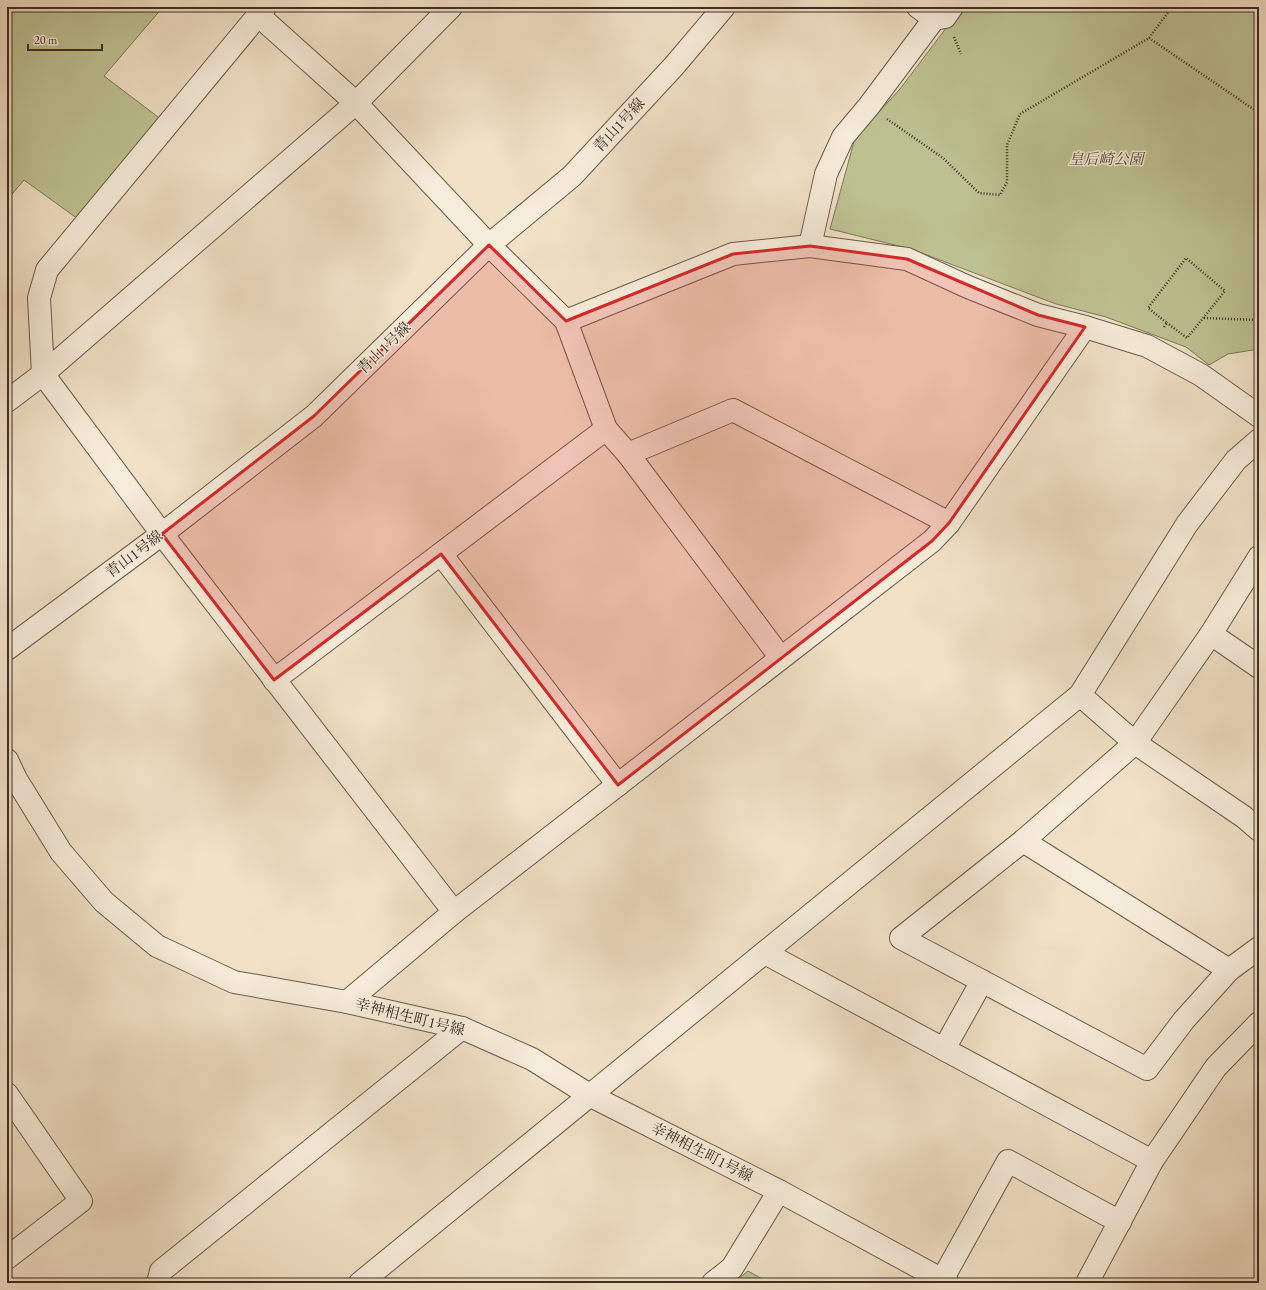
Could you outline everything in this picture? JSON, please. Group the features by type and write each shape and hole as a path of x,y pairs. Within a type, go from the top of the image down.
{"street":[{"path":"7,401 44,374 356,103 451,7"},
{"name":"青山1号線","path":"7,649 162,534 314,416 489,245 572,176 674,66 724,7"},
{"path":"810,246 826,174 843,137 869,106 926,13 945,17 952,7"},
{"path":"454,912 162,534 44,374 38,298 47,270 261,11 356,103 489,245 566,322 606,429 628,454 781,658"},
{"path":"566,322 733,254 810,246 907,259 968,287 1038,315 1085,327 1147,346 1202,375 1259,416"},
{"path":"347,1002 454,912 932,540 949,523 1085,327"},
{"path":"628,454 732,410 949,523"},
{"path":"274,680 606,429"},
{"path":"360,1283 591,1096 1080,695 1187,524 1236,460 1259,440"},
{"path":"441,554 618,785"},
{"path":"1259,557 1210,634 1135,743 1023,841 901,938 1147,1069 1184,1020 1229,970 1259,948"},
{"path":"1210,634 1259,667"},
{"path":"1080,695 1135,743 1244,817 1259,830"},
{"name":"幸神相生町1号線","path":"7,760 16,779 61,852 104,902 157,946 234,982 347,1002 462,1028 532,1059 591,1096 779,1191 945,1282"},
{"path":"1023,841 1229,970"},
{"path":"765,953 1152,1161"},
{"path":"944,1048 982,981"},
{"path":"1087,1283 1152,1161 1216,1067 1259,1023"},
{"path":"158,1283 161,1271 462,1028"},
{"path":"7,1094 81,1201 7,1258"},
{"path":"945,1282 1008,1161 1120,1222"},
{"path":"713,1283 732,1268 779,1191"}],"path":[{"path":"869,106 943,158 979,193 1000,195 1007,182 1008,145 1020,114 1150,38 1169,10 1169,7"},
{"path":"1150,38 1259,113"},
{"path":"1186,258 1225,291 1187,338 1167,324 1148,308 1186,258"},
{"path":"1203,318 1242,321 1259,320"},
{"path":"1147,346 1167,324"}],"highlighted area":[{"path":"489,245 566,321 733,254 810,246 907,259 1038,315 1085,327 949,523 932,541 618,785 441,554 274,680 162,534 314,416"}],"green space":[{"path":"7,7 163,7 104,76 162,120 78,219 24,180 7,200"},
{"name":"皇后崎公園","path":"962,7 1259,7 1259,349 1228,354 1209,365 1186,347 1106,317 1056,304 911,249 830,229 855,138 900,89"},
{"path":"748,1271 770,1283 733,1283"}]}
